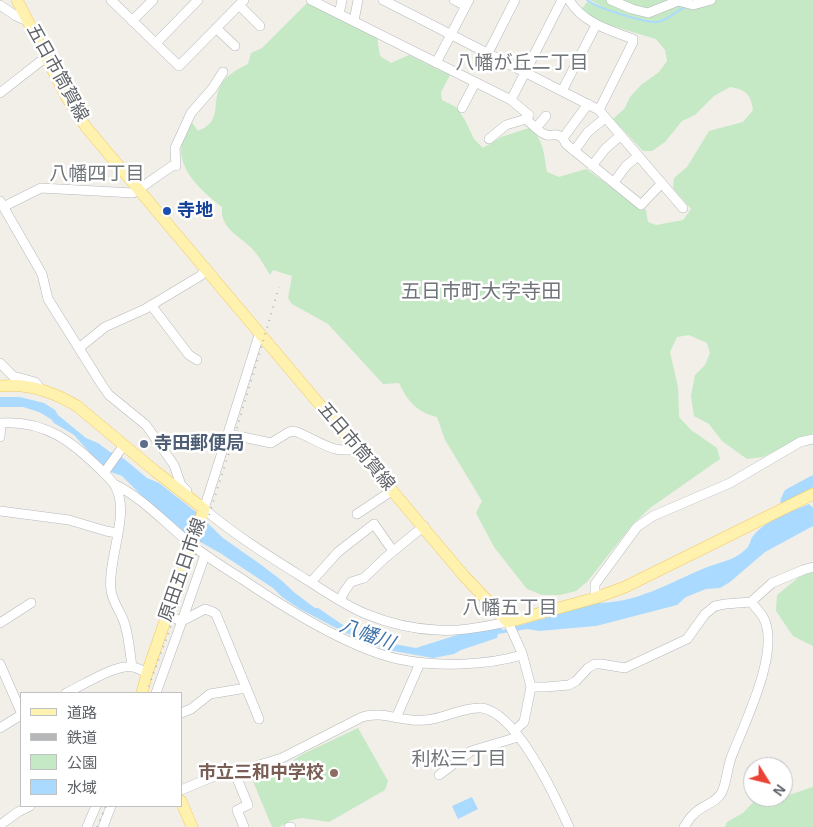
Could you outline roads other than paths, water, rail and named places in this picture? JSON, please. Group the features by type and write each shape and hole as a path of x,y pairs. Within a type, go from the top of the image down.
{"main road":[{"name":"五日市筒賀線","path":"17,0 67,98 86,127 424,526 464,576 509,624"},
{"name":"原田五日市線","path":"0,386 20,386 42,390 64,398 77,406 123,446 202,509 193,544 142,692"},
{"path":"509,624 625,587 813,494"},
{"path":"182,803 192,827"}],"street":[{"path":"111,0 179,66 241,2 260,26"},
{"path":"132,21 153,0"},
{"path":"156,44 198,0"},
{"path":"312,0 510,100 529,115 526,118 506,125 489,139"},
{"path":"339,14 342,0"},
{"path":"354,21 358,0"},
{"path":"383,0 599,110 683,208"},
{"path":"436,63 468,3 454,0"},
{"path":"488,53 515,0"},
{"path":"510,100 562,0"},
{"path":"570,0 578,12 596,24 633,39 599,110"},
{"path":"611,0 632,9 648,13 678,1 693,5 711,0"},
{"path":"0,5 16,16 28,21"},
{"path":"562,91 596,24"},
{"path":"216,28 235,46"},
{"path":"0,93 46,56"},
{"path":"223,72 212,90 191,113 175,148 176,166 172,166 133,193 41,188 2,204 42,274 48,299 109,395 146,425 174,464 184,489 198,499 202,509 253,546 365,614 401,625 437,630 471,629 509,624 522,654 531,687 524,722 516,734 471,751 440,775"},
{"path":"462,108 475,83"},
{"path":"563,138 588,104"},
{"path":"536,128 546,116"},
{"path":"526,118 536,128 546,134 555,133 563,138 566,144 574,151 641,204 662,183"},
{"path":"574,151 588,132 605,118"},
{"path":"592,166 621,135"},
{"path":"614,182 626,166 638,156"},
{"path":"79,348 105,328 151,305 200,276 207,269"},
{"path":"151,305 189,355 197,360"},
{"path":"202,509 229,434 260,332"},
{"path":"0,362 13,376 35,382 42,390"},
{"path":"0,437 0,423 30,424 51,431 82,453 104,472 114,484 142,503 205,555 270,598 330,631 378,653 396,659 420,663 450,664 483,662 511,658 522,654"},
{"path":"229,434 271,443 294,431 339,450 350,450 357,447"},
{"path":"595,598 595,584 637,526 653,516 730,483 800,442 813,439"},
{"path":"104,472 123,446"},
{"path":"114,484 121,515 110,570 111,593 126,627 132,666"},
{"path":"357,514 393,490"},
{"path":"0,511 68,520 117,533"},
{"path":"311,582 338,552 374,524 393,551"},
{"path":"340,600 351,582 364,578 424,526"},
{"path":"156,692 205,555"},
{"path":"531,687 569,685 595,664 626,668 687,640 705,614 715,606 751,602 772,583 813,567"},
{"path":"684,827 693,814 715,800 722,792 730,760 750,713 763,674 767,655 766,624 751,602"},
{"path":"0,623 31,604"},
{"path":"168,616 182,621 205,609 213,612 223,630 258,719"},
{"path":"396,718 420,663"},
{"path":"0,664 20,712"},
{"path":"68,692 113,670 132,666 147,673"},
{"path":"182,713 191,709 210,694 246,688"},
{"path":"182,790 222,772 234,771 282,758 371,714 425,720 480,708 493,711 506,721 516,734 552,790 569,827"},
{"path":"0,728 20,715"},
{"path":"234,771 248,805 237,810 244,827"},
{"path":"0,825 28,807"},
{"path":"87,827 96,807"},
{"path":"103,827 111,807"}],"water":[{"name":"八幡川","path":"0,397 20,397 44,403 55,410 58,415 86,438 98,443 110,452 117,453 147,478 159,483 196,512 223,538 260,564 315,608 318,608 343,625 388,643 416,648 460,634 499,627 503,630 597,603 626,600 639,596 736,556 747,548 753,536 765,525 809,504 813,508 813,526 765,552 730,582 720,588 706,589 686,597 677,605 596,626 539,631 527,629 498,634 497,638 454,654 433,658 388,650 368,643 300,609 282,597 273,588 220,553 186,534 155,509 122,476 111,472 98,462 74,435 39,412 23,407 0,407"},
{"path":"472,797 478,809 458,819 452,806"}],"waterway":[{"path":"587,0 610,11 651,22 664,20 685,7"},
{"path":"786,501 789,494 813,481"}],"railway":[{"path":"146,692 183,593 217,492 279,287"},
{"path":"97,827 106,807"}],"place":[{"name":"寺地","path":"167,211"},
{"name":"寺田郵便局","path":"144,444"},
{"name":"市立三和中学校","path":"334,773"}],"district":[{"name":"八幡が丘二丁目","path":"522,64"},
{"name":"八幡四丁目","path":"97,175"},
{"name":"五日市町大字寺田","path":"481,292"},
{"name":"八幡五丁目","path":"510,609"},
{"name":"利松三丁目","path":"459,760"}]}
